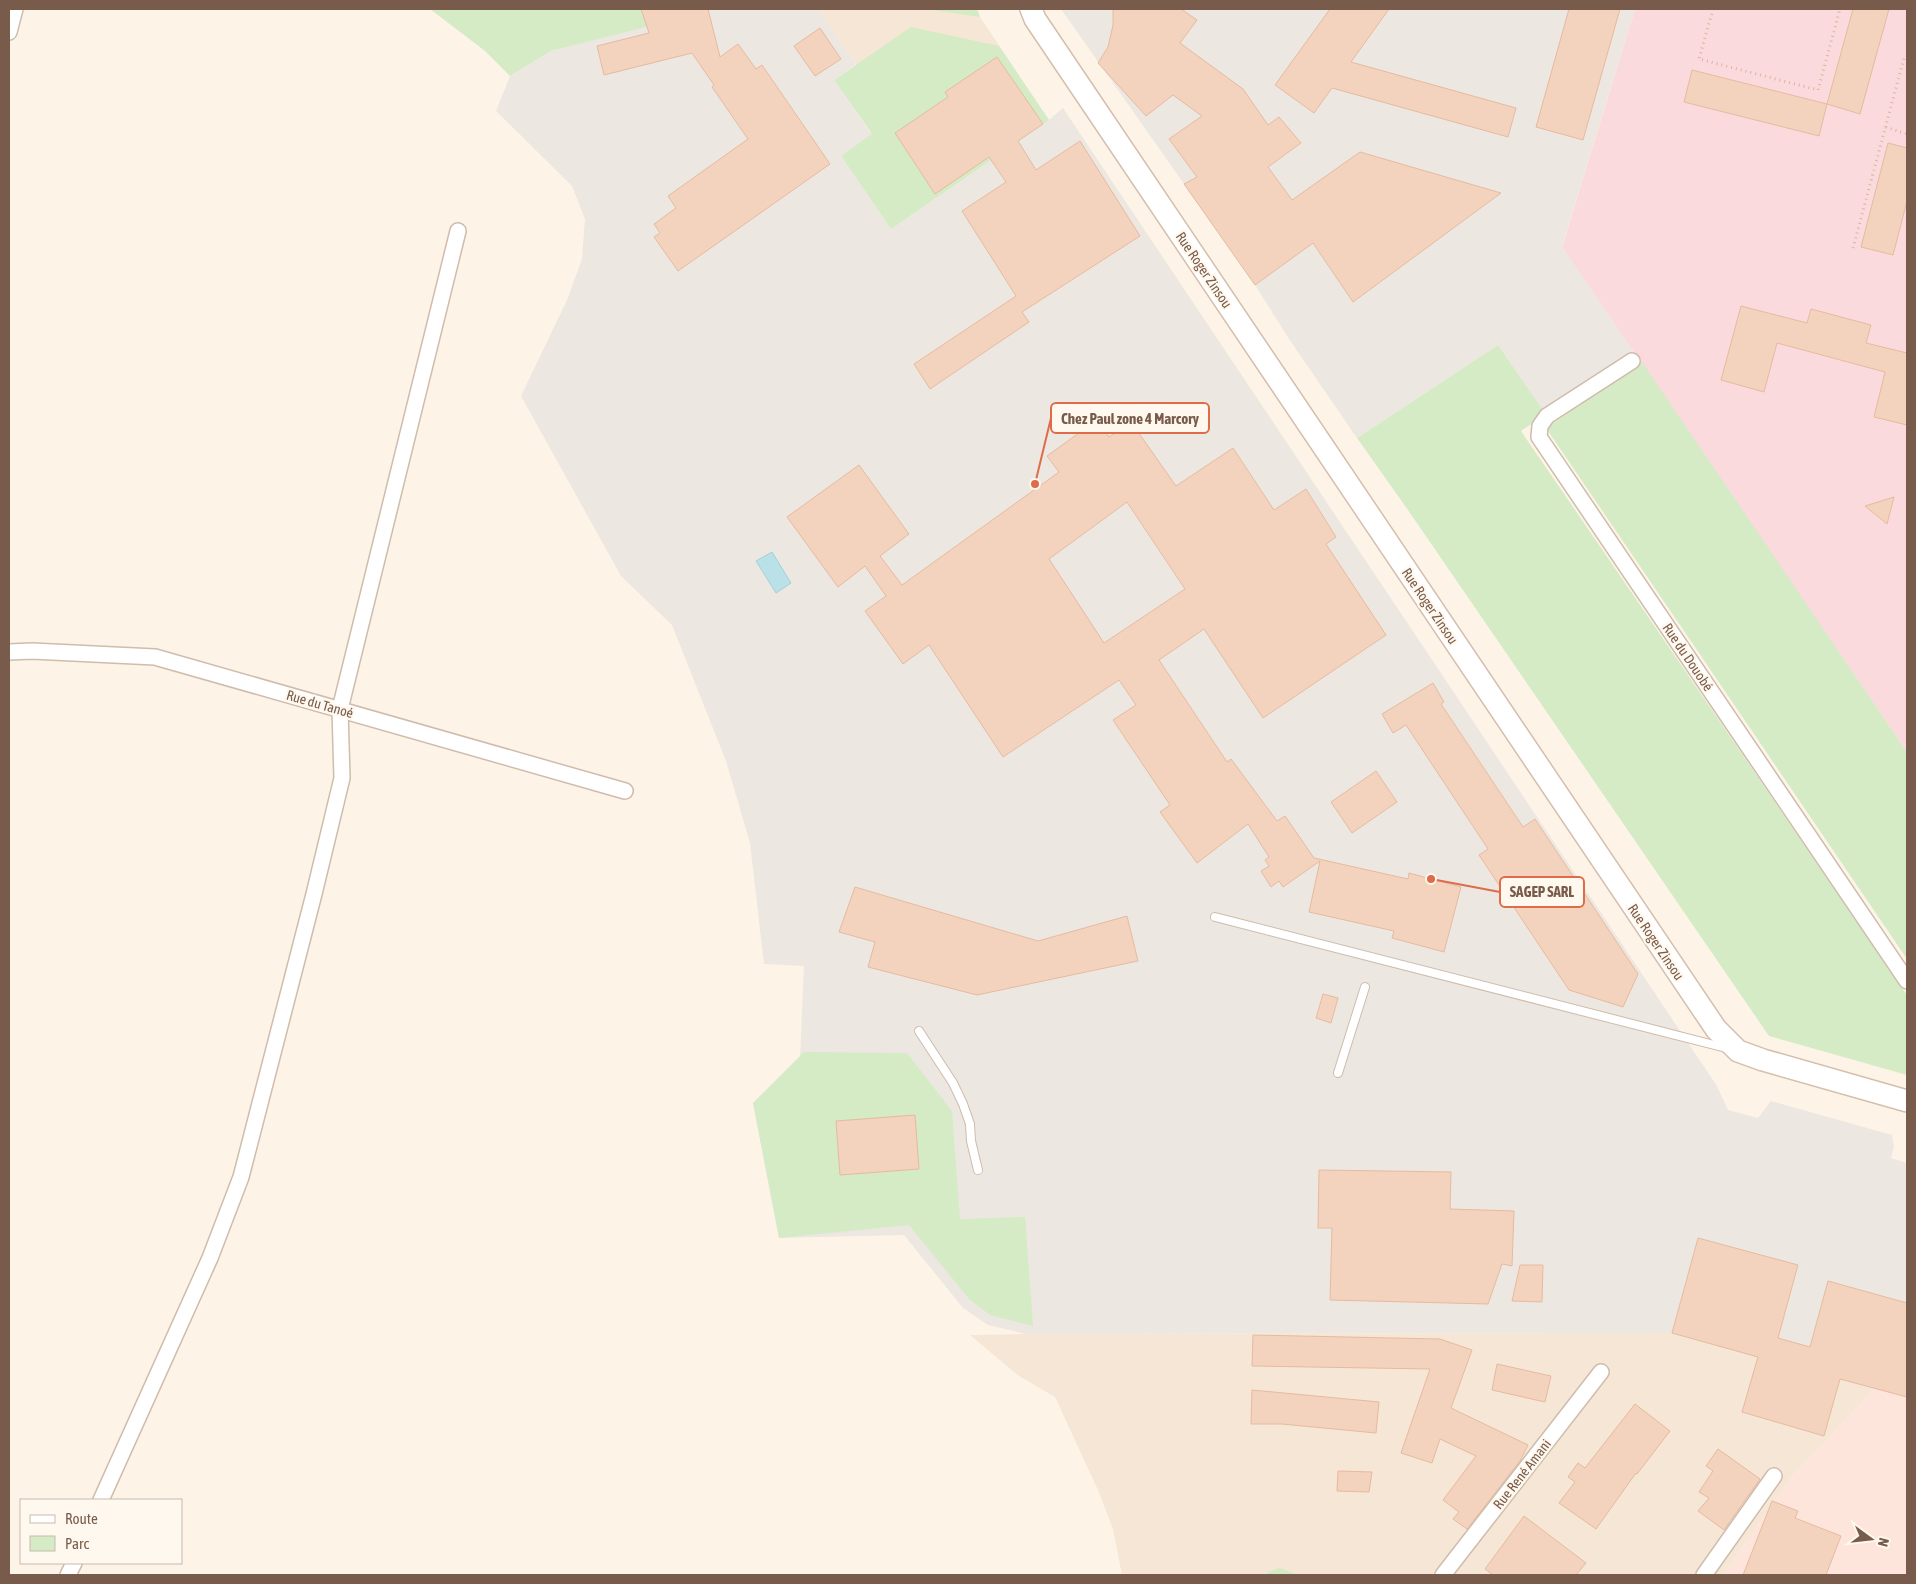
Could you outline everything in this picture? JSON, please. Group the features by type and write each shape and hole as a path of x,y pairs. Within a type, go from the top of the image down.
{"street":[{"path":"9,32 15,9"},
{"name":"Rue Roger Zinsou","path":"1031,9 1046,36 1716,1030 1738,1051 1763,1060 1907,1101"},
{"path":"102,1499 210,1258 240,1177 342,778 340,709 458,231"},
{"name":"Rue du Douobé","path":"1632,361 1547,416 1540,426 1540,437 1907,981"},
{"name":"Rue du Tanoé","path":"9,652 32,651 155,657 625,791"},
{"name":"Rue René Amani","path":"1443,1575 1601,1372"},
{"path":"1704,1575 1774,1476"}],"lane":[{"path":"1215,917 1738,1051"},
{"path":"1338,1073 1365,987"},
{"path":"919,1031 953,1083 963,1104 970,1124 971,1141 978,1170"}],"path":[{"path":"1713,9 1700,59 1818,90 1840,9"},
{"path":"1853,248 1904,58"},
{"path":"1886,127 1907,134"}],"shaded area":[{"path":"711,9 818,9 856,64 834,80 872,135 841,156 891,229 1049,120 1063,108 1717,1086 1728,1110 1758,1118 1771,1101 1892,1135 1894,1147 1891,1158 1907,1163 1907,1397 1672,1333 1026,1334 988,1325 963,1308 904,1235 779,1238 753,1103 800,1058 804,966 764,964 750,843 726,761 672,625 621,576 521,396 567,300 582,259 585,219 572,186 496,111 510,76 551,51"},
{"path":"818,9 977,9 980,17 1049,120 891,229 856,64"},
{"path":"1061,9 1635,9 1562,246 1635,354 1546,414 1498,345 1357,438 1289,339 1255,285"},
{"path":"1635,9 1907,9 1907,752 1562,247"},
{"path":"1672,1333 1875,1388 1790,1479 1723,1575 1122,1575 1113,1529 1098,1490 1055,1397 1019,1376 970,1335 1026,1334"},
{"path":"1875,1388 1907,1397 1907,1575 1723,1575 1790,1479"}],"green space":[{"path":"430,9 704,9 705,12 551,51 510,76 485,51"},
{"path":"926,9 977,9 980,17"},
{"path":"911,27 999,46 1049,120 891,229 841,156 872,134 834,80"},
{"path":"1498,345 1546,414 1521,431 1907,995 1907,1075 1769,1036 1357,438"},
{"path":"1642,362 1907,752 1907,959 1546,428"},
{"path":"804,1052 907,1053 952,1111 960,1219 1025,1217 1033,1326 990,1315 969,1299 909,1225 779,1238 753,1103"},
{"path":"1280,1568 1298,1575 1267,1575 1268,1572"}],"water":[{"path":"772,552 791,583 776,593 756,561"}],"building":[{"path":"641,9 708,9 720,57 738,44 756,69 762,65 830,164 678,271 654,237 660,233 654,224 676,208 668,196 748,139 712,87 714,85 692,53 604,75 597,46 649,33"},
{"path":"1113,9 1181,9 1197,20 1180,43 1243,89 1268,125 1279,117 1301,143 1268,167 1292,200 1360,152 1501,193 1353,302 1313,243 1255,285 1184,184 1197,177 1169,139 1202,116 1173,95 1146,116 1098,63 1108,47 1113,25"},
{"path":"1330,9 1389,9 1351,62 1516,108 1508,137 1332,88 1314,113 1275,85"},
{"path":"1569,9 1620,9 1583,140 1536,127"},
{"path":"1853,9 1889,9 1860,114 1827,104"},
{"path":"820,28 841,59 815,76 794,46"},
{"path":"997,57 1043,124 1018,141 1036,170 1080,141 1140,236 1022,312 1029,322 930,389 914,364 1016,296 962,211 1006,182 989,157 935,194 895,133 948,97 945,92"},
{"path":"1692,70 1827,104 1819,136 1684,102"},
{"path":"1888,143 1907,148 1907,201 1893,255 1861,247"},
{"path":"1741,306 1807,323 1811,309 1871,325 1866,343 1907,353 1907,425 1874,417 1885,372 1777,343 1764,392 1721,380"},
{"path":"1097,420 1109,437 1131,422 1176,486 1233,448 1274,510 1306,489 1336,537 1326,544 1386,635 1263,718 1204,629 1159,660 1227,762 1231,759 1277,821 1285,816 1314,858 1408,879 1409,873 1461,887 1444,952 1392,938 1394,931 1309,912 1320,861 1283,887 1279,881 1271,887 1261,871 1269,866 1265,860 1269,857 1248,824 1197,863 1160,812 1170,805 1113,720 1136,705 1119,680 1003,757 929,645 903,664 865,611 886,596 865,566 838,587 787,517 859,465 909,534 880,556 902,585 1059,472 1047,456","holes":["1127,502 1185,589 1104,643 1049,559"]},
{"path":"1894,497 1887,524 1865,506"},
{"path":"1433,683 1444,702 1441,704 1523,827 1535,819 1638,974 1623,1007 1569,990 1479,855 1488,849 1406,725 1393,733 1382,714"},
{"path":"1376,771 1397,802 1352,833 1331,802"},
{"path":"855,887 1038,941 1127,916 1138,961 977,995 868,967 875,942 839,932"},
{"path":"1323,994 1338,998 1331,1023 1316,1018"},
{"path":"915,1115 919,1169 840,1175 836,1121"},
{"path":"1319,1170 1451,1172 1450,1209 1514,1211 1512,1266 1502,1264 1488,1304 1330,1300 1332,1228 1318,1228"},
{"path":"1698,1238 1798,1265 1778,1338 1810,1347 1828,1281 1907,1303 1907,1397 1840,1379 1824,1436 1742,1412 1758,1357 1672,1333"},
{"path":"1520,1265 1543,1265 1542,1302 1512,1301"},
{"path":"1253,1335 1440,1339 1472,1350 1451,1408 1528,1445 1520,1461 1467,1529 1453,1519 1459,1512 1443,1500 1476,1456 1440,1439 1432,1463 1401,1453 1430,1369 1252,1366"},
{"path":"1497,1364 1551,1376 1545,1402 1492,1390"},
{"path":"1252,1390 1379,1402 1376,1433 1282,1424 1251,1424"},
{"path":"1635,1404 1670,1431 1636,1473 1596,1529 1559,1503 1575,1482 1568,1477 1578,1463 1585,1468"},
{"path":"1718,1449 1760,1479 1724,1530 1698,1511 1709,1498 1699,1492 1713,1471 1706,1466"},
{"path":"1338,1471 1372,1472 1369,1492 1337,1491"},
{"path":"1772,1501 1798,1511 1795,1518 1841,1536 1826,1575 1743,1575"},
{"path":"1524,1516 1586,1563 1576,1575 1493,1575 1485,1569"}],"place":[{"name":"Chez Paul zone 4 Marcory","path":"1035,484"},
{"name":"SAGEP SARL","path":"1431,879"}]}
